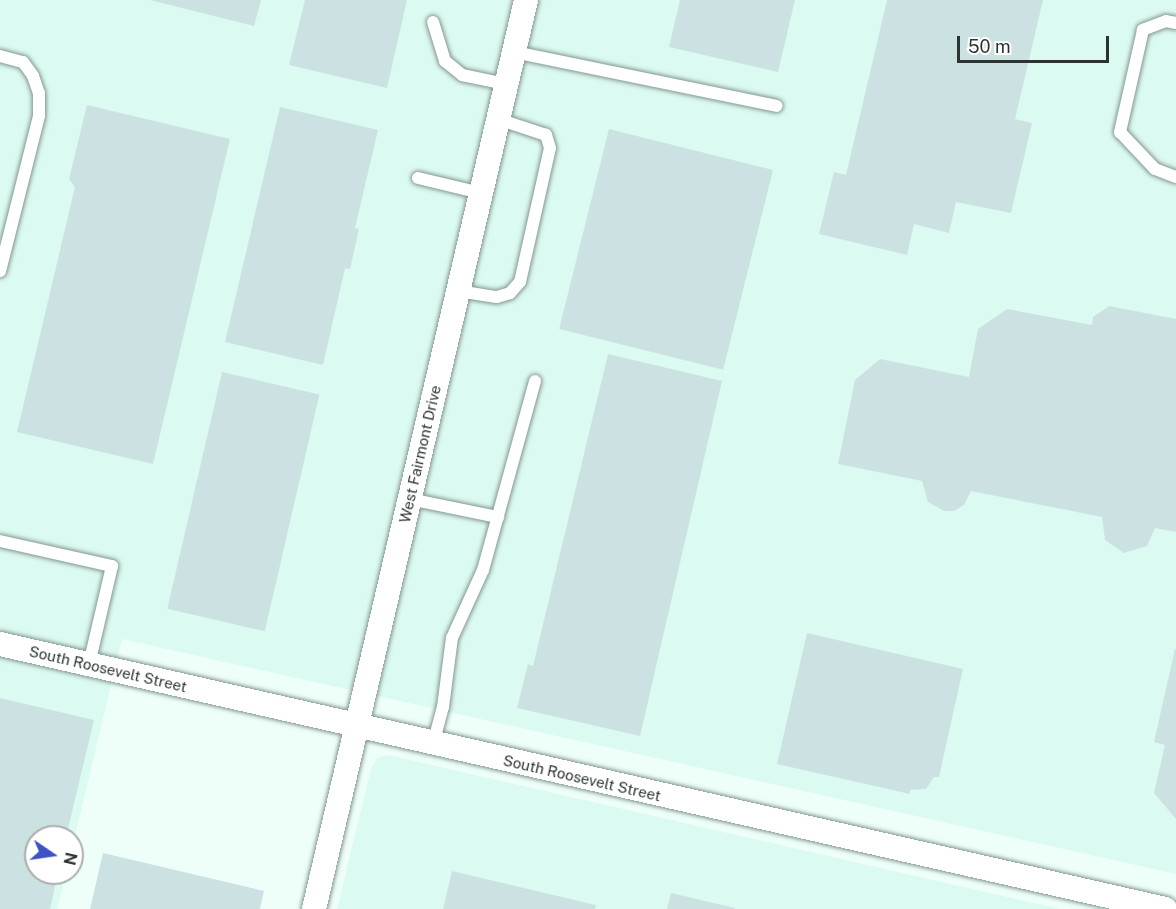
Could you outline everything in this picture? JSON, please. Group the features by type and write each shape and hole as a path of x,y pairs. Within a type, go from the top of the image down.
{"street":[{"name":"West Fairmont Drive","path":"314,909 526,0"},
{"name":"South Roosevelt Street","path":"0,644 1165,909"}],"lane":[{"path":"1176,23 1166,21 1143,30 1120,132 1155,169 1176,177"},
{"path":"433,22 445,61 462,75 506,84"},
{"path":"514,52 776,106"},
{"path":"0,56 23,62 33,76 39,93 39,116 0,271"},
{"path":"458,291 497,297 510,293 520,282 550,148 546,135 498,119"},
{"path":"418,178 481,193"},
{"path":"433,744 443,707 452,638 483,570 535,381"},
{"path":"410,499 498,517"},
{"path":"0,541 112,566 89,664"}],"shaded area":[{"path":"0,0 1176,0 1176,874 122,639 78,825 24,825 24,885 63,885 57,909 0,909"},
{"path":"388,755 1060,909 337,909 371,769 377,758"}],"building":[{"path":"150,0 261,0 254,26"},
{"path":"305,0 407,0 387,88 289,65"},
{"path":"680,0 795,0 778,72 669,47"},
{"path":"887,0 1043,0 1015,119 1032,123 1011,213 956,202 949,233 914,224 907,255 819,234 834,172 846,175"},
{"path":"87,105 230,139 153,464 17,432 75,187 69,179"},
{"path":"280,107 378,130 355,228 359,229 350,269 345,268 323,365 225,342"},
{"path":"609,129 773,170 723,370 559,329"},
{"path":"1109,306 1176,319 1176,532 1155,528 1147,546 1124,553 1105,540 1102,517 971,491 964,505 954,511 944,511 928,502 922,481 838,464 855,380 880,359 969,377 978,329 1007,309 1092,325 1093,317"},
{"path":"608,354 722,381 640,736 517,708 528,664 533,666"},
{"path":"222,372 319,394 265,631 167,609"},
{"path":"807,633 963,669 939,777 934,777 926,789 910,790 910,794 777,764"},
{"path":"1175,649 1176,819 1154,793 1165,745 1154,742"},
{"path":"0,698 94,720 69,825 24,825 24,885 55,885 50,909 0,909"},
{"path":"103,853 264,891 260,909 90,909"},
{"path":"452,871 596,905 595,909 443,909"},
{"path":"671,893 735,908 667,909"}]}
